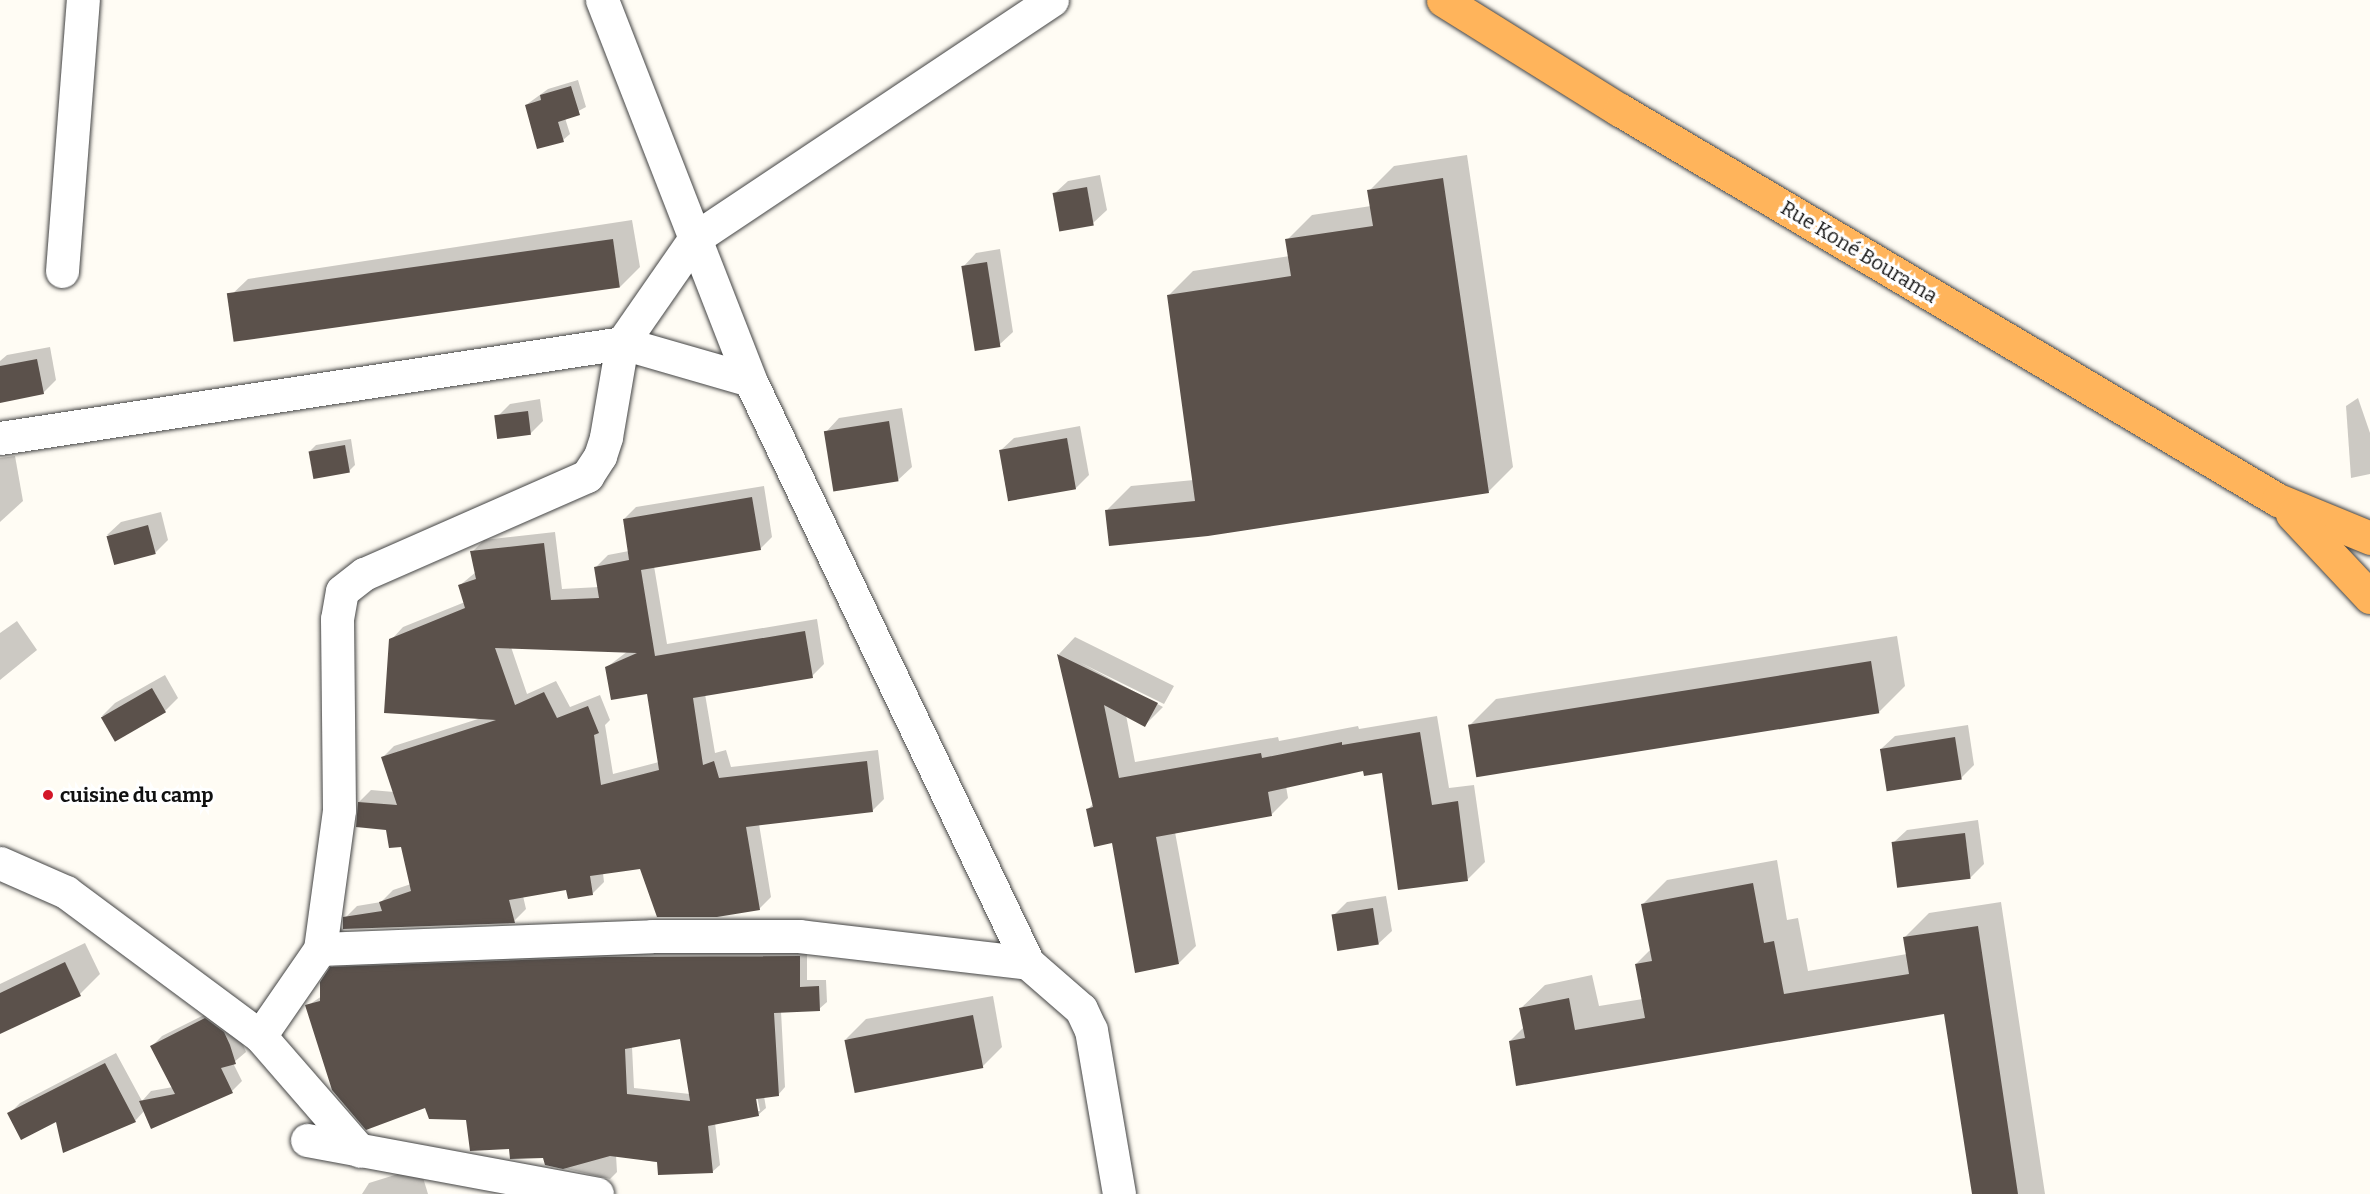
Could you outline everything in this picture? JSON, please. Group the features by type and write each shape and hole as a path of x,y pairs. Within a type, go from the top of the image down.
{"highway":[{"name":"Rue Koné Bourama","path":"1443,0 1620,110 2278,500 2370,538"},
{"name":"Rue Koné Bourama","path":"2278,500 2370,597"}],"street":[{"path":"62,271 83,0"},
{"path":"602,0 750,380 1028,963 1081,1009 1091,1030 1119,1194"},
{"path":"260,1036 320,949 339,810 337,619 342,591 364,574 587,476 600,456 606,437 622,343 695,238 1052,0"},
{"path":"0,438 622,343 750,380"},
{"path":"0,863 66,892 260,1036 360,1151"},
{"path":"320,949 652,936 799,936 1028,963"},
{"path":"307,1140 597,1194"}],"building":[{"path":"571,86 580,115 558,122 564,142 537,149 525,105 541,100 540,95"},
{"path":"1443,178 1489,493 1208,536 1109,546 1105,510 1195,501 1167,295 1291,276 1285,239 1373,226 1367,190"},
{"path":"1087,187 1094,225 1059,231 1053,193"},
{"path":"613,239 620,288 234,342 227,293"},
{"path":"987,262 1000,347 975,351 961,266"},
{"path":"37,359 44,394 0,403 0,366"},
{"path":"528,411 531,435 497,439 494,415"},
{"path":"889,421 899,481 833,492 824,431"},
{"path":"1067,438 1076,489 1008,501 999,450"},
{"path":"345,445 350,473 313,479 309,451"},
{"path":"752,497 761,550 641,570 655,656 805,631 813,678 693,698 703,765 714,761 719,778 867,761 873,812 746,827 760,910 717,917 657,917 640,869 590,876 593,895 568,899 566,890 509,900 515,923 343,929 343,917 382,911 379,902 411,891 401,847 389,848 386,830 356,827 358,802 397,805 381,757 496,720 384,713 389,639 465,608 458,585 476,579 470,551 544,543 551,600 599,598 594,567 629,560 623,519","holes":["495,648 637,653 605,667 611,700 647,694 659,770 601,785 594,735 599,733 588,706 557,718 544,692 515,705"]},
{"path":"148,525 156,554 114,565 106,536"},
{"path":"1057,654 1158,703 1145,727 1104,705 1119,778 1261,753 1262,758 1342,742 1342,745 1420,732 1432,805 1458,801 1468,881 1398,890 1382,773 1364,776 1363,771 1268,792 1272,816 1156,837 1179,964 1135,973 1112,843 1094,847 1086,809 1093,807"},
{"path":"1871,661 1879,713 1476,777 1468,725"},
{"path":"152,688 166,712 115,742 101,718"},
{"path":"1955,737 1962,779 1887,791 1880,749"},
{"path":"1965,833 1971,879 1897,888 1892,842"},
{"path":"1753,883 1764,943 1774,941 1784,994 1909,974 1903,937 1978,926 2018,1194 1972,1194 1944,1014 1516,1086 1509,1041 1525,1038 1519,1008 1569,998 1575,1030 1645,1018 1635,964 1652,961 1641,904"},
{"path":"1373,908 1379,945 1337,951 1332,915"},
{"path":"800,956 800,987 819,986 820,1011 774,1013 779,1096 756,1099 759,1116 708,1126 713,1173 658,1175 657,1162 610,1156 563,1169 545,1165 543,1158 510,1159 509,1149 470,1151 466,1120 429,1119 425,1108 366,1130 332,1090 305,1005 320,1001 320,982 330,967 605,957","holes":["680,1039 690,1101 627,1094 625,1049"]},
{"path":"65,962 81,996 0,1034 0,993"},
{"path":"973,1015 983,1068 855,1093 844,1040"},
{"path":"205,1018 224,1032 230,1045 236,1064 221,1068 233,1093 151,1129 139,1101 175,1094 150,1046"},
{"path":"105,1063 136,1122 63,1153 56,1122 21,1140 7,1113"}],"place":[{"name":"cuisine du camp","path":"48,795"}]}
